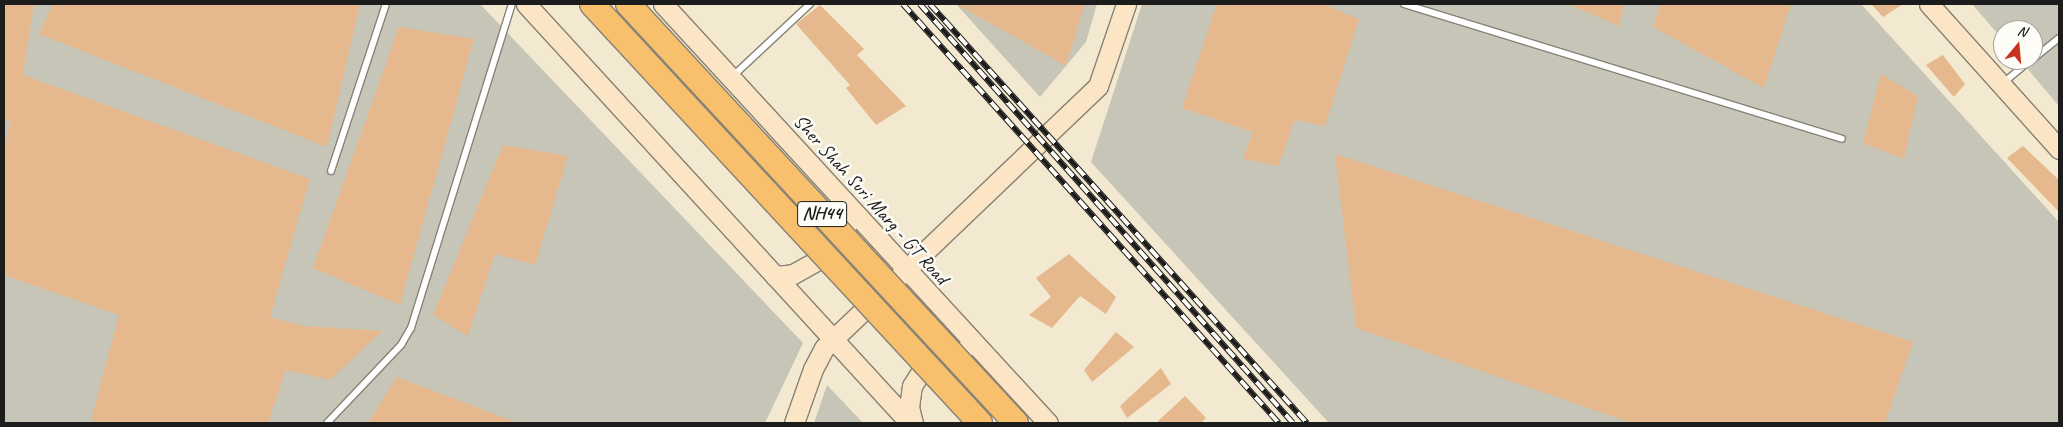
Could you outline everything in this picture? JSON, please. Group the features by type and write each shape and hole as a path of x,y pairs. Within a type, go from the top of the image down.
{"highway":[{"name":"NH44","path":"592,4 980,423"},
{"name":"NH44","path":"628,4 1016,423"}],"street":[{"path":"526,4 832,340 911,423"},
{"name":"Sher Shah Suri Marg - GT Road","path":"663,4 851,212 1048,423"},
{"path":"794,423 818,357 832,340 1098,86 1126,4"},
{"path":"1929,4 2059,149"},
{"path":"775,276 793,274 824,257 846,228 851,212"},
{"path":"911,423 909,407 912,386 924,367 941,355 963,351 984,355"}],"lane":[{"path":"331,171 386,4"},
{"path":"327,423 400,345 417,313 512,4"},
{"path":"730,78 810,4"},
{"path":"1404,4 1842,138"},
{"path":"2043,50 2059,38"},
{"path":"2001,84 2018,70"}],"shaded area":[{"path":"4,4 480,4 803,343 765,423 4,423"},
{"path":"956,4 1097,4 1086,42 1040,97"},
{"path":"1142,4 1861,4 2059,222 2059,423 1329,423 1091,162"},
{"path":"1972,4 2059,4 2059,106 2028,70 2043,70 2043,20 1993,20 1993,28"},
{"path":"827,385 863,423 814,423"}],"building":[{"path":"4,4 34,4 23,75 310,179 270,317 304,326 382,331 330,380 286,370 268,423 100,423 91,420 119,315 4,275 4,146 11,122 4,120"},
{"path":"53,4 360,4 327,147 39,34"},
{"path":"956,4 1085,4 1066,66"},
{"path":"1217,4 1323,4 1359,19 1325,126 1295,120 1278,166 1243,159 1253,132 1182,108"},
{"path":"1568,4 1624,4 1619,26"},
{"path":"1660,4 1791,4 1764,88 1653,27"},
{"path":"1871,4 1903,4 1883,17"},
{"path":"820,5 864,49 857,55 906,106 876,125 846,88 850,85 796,24"},
{"path":"399,27 474,39 400,305 313,268"},
{"path":"1943,55 1965,84 1954,97 1926,65"},
{"path":"1881,74 1918,96 1904,159 1863,143"},
{"path":"503,145 568,156 535,265 495,254 468,336 433,315"},
{"path":"2023,146 2059,180 2059,212 2007,158"},
{"path":"1335,154 1913,342 1885,423 1632,423 1356,328"},
{"path":"1069,254 1116,297 1106,314 1080,296 1052,328 1029,315 1051,297 1036,278"},
{"path":"1116,332 1134,347 1092,382 1084,370"},
{"path":"1161,368 1171,384 1127,418 1120,406"},
{"path":"397,377 515,422 368,423"},
{"path":"1185,396 1206,418 1201,423 1156,423"}],"railway":[{"path":"903,4 1279,423"},
{"path":"920,4 1293,423"},
{"path":"930,4 1307,423"}]}
